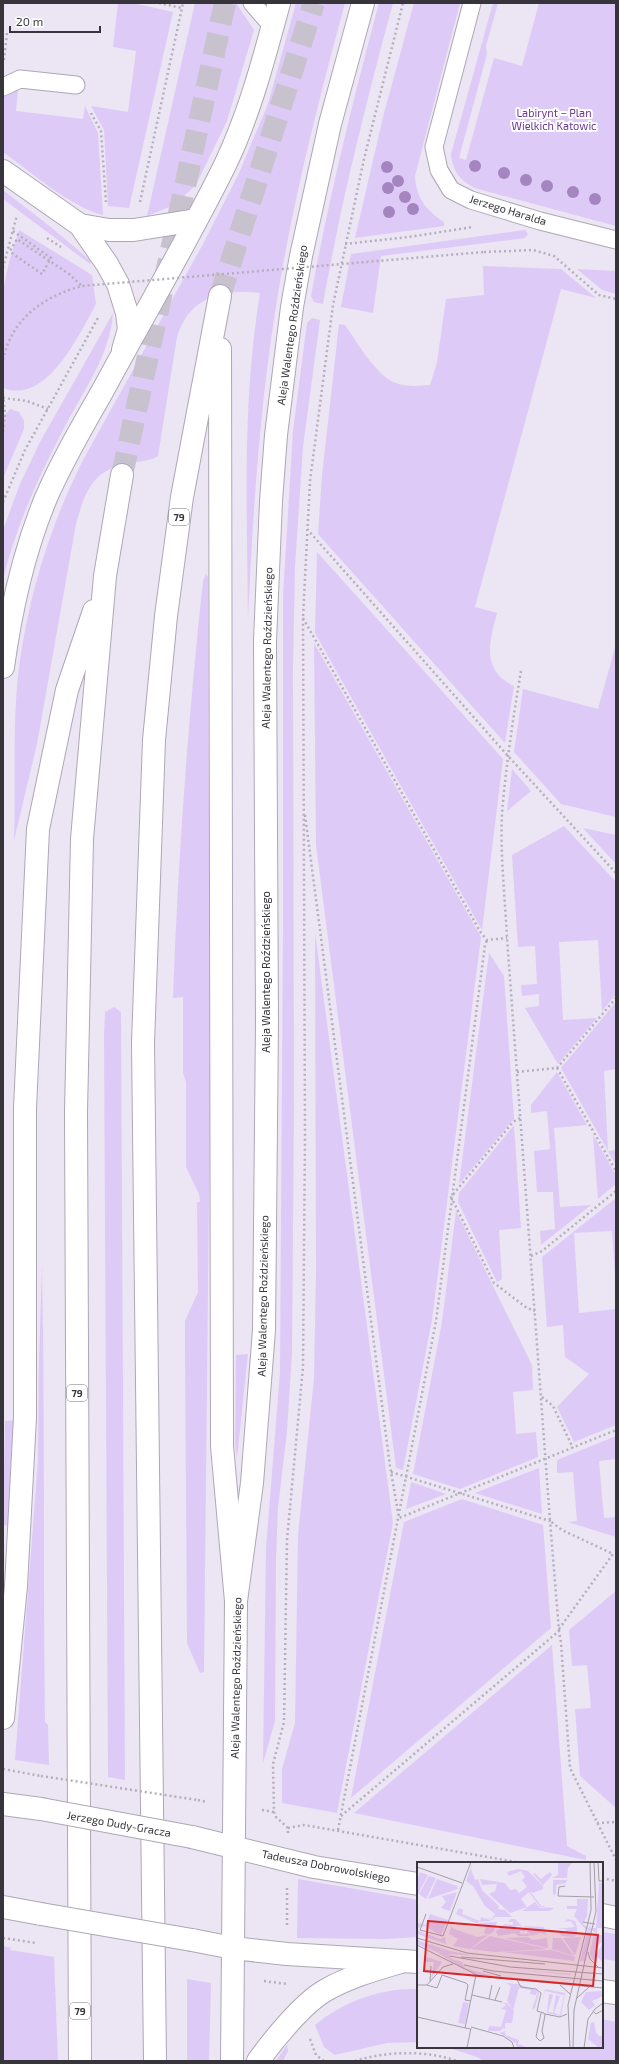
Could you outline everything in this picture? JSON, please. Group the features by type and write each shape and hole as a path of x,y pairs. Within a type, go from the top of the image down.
{"main road":[{"path":"3,667 6,631 25,558 46,499 65,458 122,356 225,164 242,125 256,85 279,3"},
{"name":"Aleja Walentego Roździeńskiego","path":"232,2061 236,1601 252,1483 264,1330 267,1029 265,641 271,494 282,391 301,256 330,124 363,3"},
{"path":"3,171 80,225 107,264 127,314 129,329 122,356"},
{"path":"80,225 109,230 134,230 196,220"},
{"name":"79","path":"155,2061 143,1043 154,740 166,616 182,497 220,296 222,1446 236,1601"},
{"name":"79","path":"80,2061 78,1037 82,839 106,576 122,475"},
{"path":"3,1718 16,1586 25,1417 25,1108 38,829 67,690 106,576"},
{"name":"Jerzego Dudy-Gracza","path":"3,1804 41,1809 192,1837 234,1847"},
{"name":"Tadeusza Dobrowolskiego","path":"234,1847 314,1866 417,1884"},
{"path":"3,1907 233,1948 287,1954 411,1961"},
{"path":"603,1915 616,1918"},
{"path":"258,2061 273,2041 296,2016 324,1991 352,1977 411,1961"},
{"path":"603,1991 616,1993"}],"lane":[{"path":"252,3 273,27"},
{"name":"Jerzego Haralda","path":"472,3 434,148 439,170 450,190 470,200 616,240"},
{"path":"3,87 20,79 76,86"}],"path":[{"path":"159,3 182,8"},
{"path":"134,230 183,3"},
{"path":"288,1828 276,1818 274,1812 273,1769 284,1722 287,1540 303,1367 305,1144 303,618 307,529 313,447 330,322 345,244 380,91 403,3"},
{"path":"3,64 7,33"},
{"path":"91,113 101,131 106,210"},
{"path":"3,268 16,215"},
{"path":"13,231 52,258 42,274 13,254 10,251 17,239 69,274 82,286"},
{"path":"345,244 435,234"},
{"path":"3,360 10,337 28,314 58,293 82,286 484,252 533,250 554,256 599,295 616,299"},
{"path":"3,502 26,450 101,313"},
{"path":"3,432 5,414 3,396 27,401 48,409"},
{"path":"307,529 508,756 616,873"},
{"path":"303,618 481,934 488,940 507,938"},
{"path":"521,671 508,756 502,815 507,938 550,1521 570,1768 616,1860"},
{"path":"303,805 399,1518"},
{"path":"338,1830 436,1321 485,945 488,940"},
{"path":"517,1072 557,1068 616,998"},
{"path":"557,1068 616,1171"},
{"path":"452,1197 514,1122 521,1118"},
{"path":"531,1257 542,1251 616,1191"},
{"path":"452,1197 494,1283 527,1308 535,1311"},
{"path":"542,1397 553,1406 573,1448"},
{"path":"399,1518 616,1430"},
{"path":"341,1817 559,1630 614,1554 562,1530 550,1521 392,1472"},
{"path":"3,1769 198,1800"},
{"path":"598,1823 616,1822"},
{"path":"288,1828 304,1825 338,1830 516,1862"},
{"path":"288,1828 288,1835"},
{"path":"603,1878 616,1881"},
{"path":"287,1886 287,1930"},
{"path":"3,1938 43,1944"},
{"path":"308,2036 316,2054 324,2061"},
{"path":"355,2061 380,2055 408,2053 428,2054 455,2061"}],"green space":[{"path":"118,3 133,3 173,12 129,208 108,206 104,130 91,106 128,112 136,51 113,47"},
{"path":"195,3 236,3 254,30 227,121 196,185 174,205 147,216"},
{"path":"296,3 345,3 308,148 284,257 278,294 266,375 258,456 248,619 248,415 250,374 260,293 233,292 209,298 199,304 182,323 177,337 158,456 147,460 116,466 106,471 92,484 83,502 76,524 37,744 14,840 15,732 19,667 23,640 42,561 60,510 83,460 203,244 239,173 268,104"},
{"path":"379,3 393,3 355,153 323,304 314,302 311,296 342,149"},
{"path":"414,3 460,3 415,176 417,191 423,203 432,213 444,222 444,226 355,238 383,117"},
{"name":"Labirynt – Plan Wielkich Katowic","path":"493,3 498,3 486,46 487,54 459,158 466,160 494,58 522,66 539,3 616,3 616,226 478,189 463,180 456,172 451,154"},
{"path":"18,89 16,111 83,119 85,106 98,133 103,215 77,205 64,197 3,152 3,96 7,96"},
{"path":"3,190 91,261 90,264 3,199"},
{"path":"19,230 92,275 96,304 71,349 60,364 47,377 34,386 19,391 3,388 3,291 9,262"},
{"path":"525,230 528,234 525,238 381,256 373,313 341,307 351,254"},
{"path":"483,266 561,269 596,298 561,289 475,607 497,613 490,644 492,663 496,672 503,679 514,686 505,743 318,534 322,475 339,324 345,325 374,366 389,379 404,385 430,385 437,362 446,299 484,295"},
{"path":"577,269 616,271 616,294 602,290"},
{"path":"113,313 111,329 101,360 44,468 21,522 3,579 3,530 20,484 40,442"},
{"path":"312,318 320,320 303,447 295,566 293,666 294,1107 292,1353 287,1431 278,1508 276,1559 275,1721 263,1763 266,1548 280,1372 283,928 283,595 293,431 307,323"},
{"path":"10,409 19,412 24,421 24,429 3,478 3,417"},
{"path":"317,552 503,759 482,930 315,633"},
{"path":"206,574 208,577 210,1099 204,1672 200,1673 187,1643 185,1321 198,1292 197,1202 200,1202 199,1194 186,1167 186,1082 183,1073 183,997 173,998 188,737 203,581"},
{"path":"314,643 481,937 432,1320 403,1470 396,1468 316,845"},
{"path":"616,644 616,817 561,804 514,752 523,689 598,709"},
{"path":"512,769 531,791 507,811"},
{"path":"564,826 616,882 616,994 602,1011 598,940 559,942 563,1020 597,1018 558,1064 525,1008 539,1006 539,994 522,996 521,985 537,984 535,946 518,947 512,855"},
{"path":"583,828 616,835 616,864"},
{"path":"315,932 393,1523 337,1813 282,1803 282,1769 295,1723 298,1535 314,1378 316,1270"},
{"path":"489,953 504,976 514,1119 459,1184"},
{"path":"616,1002 616,1069 604,1071 608,1151 561,1068"},
{"path":"114,1007 121,1012 125,1780 108,1777 104,1036 105,1012"},
{"path":"557,1072 587,1125 554,1128 560,1207 591,1205 541,1245 540,1231 555,1229 553,1192 537,1192 534,1151 550,1149 547,1111 531,1113 531,1105"},
{"path":"514,1125 521,1228 499,1230 502,1279 497,1282 458,1202 459,1193"},
{"path":"593,1135 616,1175 616,1184 598,1199"},
{"path":"616,1150 616,1165 608,1151"},
{"path":"616,1198 616,1290 612,1231 574,1233 579,1313 616,1309 616,1425 574,1442 557,1407 589,1374 565,1357 563,1325 547,1327 542,1257"},
{"path":"456,1211 532,1365 533,1390 513,1392 516,1434 536,1432 538,1457 460,1489 413,1474 442,1322"},
{"path":"42,1265 45,1722 48,1725 49,1765 15,1760 38,1461"},
{"path":"248,1354 237,1458 235,1443 236,1355"},
{"path":"15,1420 10,1522 7,1526 3,1524 5,1421"},
{"path":"616,1436 616,1459 599,1461 604,1518 616,1517 616,1537 568,1522 577,1521 573,1472 557,1473 557,1460"},
{"path":"539,1468 542,1514 475,1493"},
{"path":"411,1482 446,1494 406,1509"},
{"path":"462,1499 543,1525 551,1628 351,1798 404,1522"},
{"path":"616,1591 616,1808 580,1776 575,1709 591,1708 587,1665 572,1666 569,1630"},
{"path":"552,1645 567,1846 586,1856 586,1860 354,1813"},
{"path":"298,1879 417,1900 417,1937 386,1939 297,1938"},
{"path":"603,1932 616,1934 616,1961 603,1959"},
{"path":"3,1946 11,1948 10,1950 54,1957 58,2061 3,2061"},
{"path":"187,1979 211,1983 209,2061 187,2061"},
{"path":"404,1989 417,1989 417,2042 387,2043 335,2055 324,2047 315,2025 326,2017 338,2009 364,1998"},
{"path":"603,2019 616,2022 616,2061 484,2061 477,2057 449,2048 603,2048"},
{"path":"287,2045 288,2051 283,2061 276,2061"}],"tunnel":[{"path":"122,475 225,3"},
{"path":"220,296 314,3"}]}
